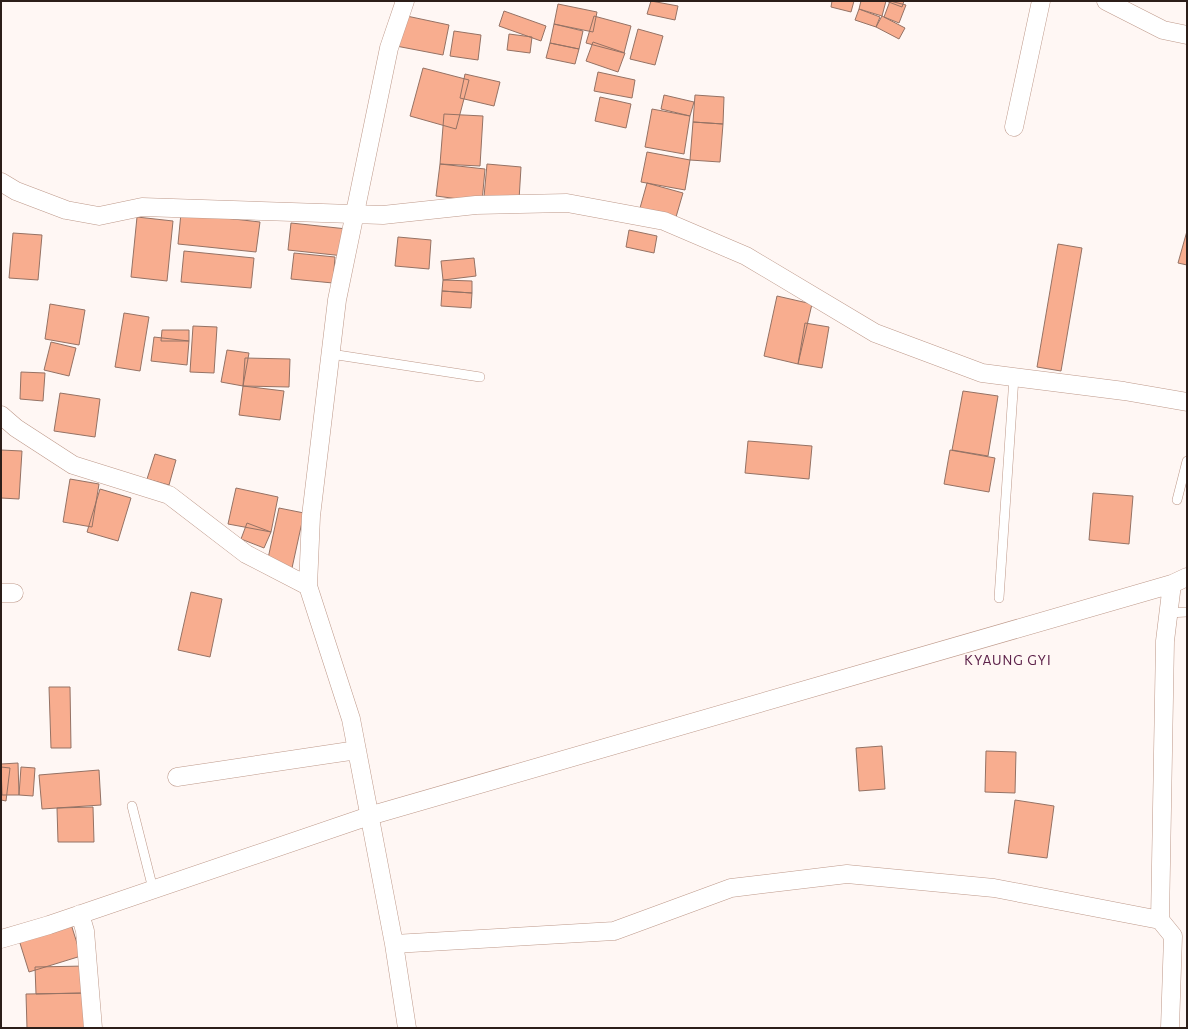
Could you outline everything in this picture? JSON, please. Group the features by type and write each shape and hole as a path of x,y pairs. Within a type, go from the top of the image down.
{"street":[{"path":"405,1 389,48 337,300 311,516 308,586 350,719 394,944 408,1028"},
{"path":"1014,127 1041,1"},
{"path":"1106,1 1163,30 1187,35"},
{"path":"1,182 16,191 66,210 99,216 142,207 383,216 476,205 567,203 664,221 746,256 875,334 982,373 1124,391 1187,402"},
{"path":"1,415 16,428 73,465 169,495 246,554 308,586"},
{"path":"1160,920 1165,640 1168,613 1179,580"},
{"path":"1,939 80,914 369,816 1179,580"},
{"path":"177,778 356,750"},
{"path":"394,944 614,931 731,888 847,874 994,888 1160,920 1173,936 1170,1028"},
{"path":"80,914 85,931 93,1028"}],"lane":[{"path":"330,354 480,377"},
{"path":"999,598 1014,377"},
{"path":"1177,500 1187,461"},
{"path":"1168,613 1187,612"},
{"path":"132,806 153,889"}],"building":[{"path":"651,1 678,6 675,20 647,14"},
{"path":"832,1 854,1 851,12 831,7"},
{"path":"861,1 886,1 882,16 859,9"},
{"path":"886,1 904,1 902,7"},
{"path":"890,1 906,5 899,23 884,17"},
{"path":"558,4 597,12 593,32 554,24"},
{"path":"859,9 880,17 876,27 855,20"},
{"path":"504,11 546,26 541,41 499,26"},
{"path":"402,15 449,25 443,55 396,46"},
{"path":"594,16 631,26 624,53 586,43"},
{"path":"882,16 905,28 899,39 876,27"},
{"path":"554,24 583,31 579,49 550,43"},
{"path":"638,29 663,36 655,65 630,59"},
{"path":"454,31 481,35 478,60 450,56"},
{"path":"509,34 532,37 530,53 507,50"},
{"path":"593,42 625,53 618,72 586,61"},
{"path":"550,43 579,49 575,64 546,58"},
{"path":"423,68 469,80 456,129 410,116"},
{"path":"598,72 635,80 632,98 594,91"},
{"path":"465,74 500,82 494,106 460,98"},
{"path":"664,95 694,102 690,116 661,109"},
{"path":"695,95 724,97 723,124 693,122"},
{"path":"600,97 631,104 626,128 595,121"},
{"path":"652,109 690,116 684,154 645,147"},
{"path":"444,114 483,116 480,166 440,164"},
{"path":"693,122 723,124 720,162 690,160"},
{"path":"647,152 690,160 685,190 641,182"},
{"path":"440,164 485,169 482,202 436,196"},
{"path":"487,164 521,167 519,200 484,197"},
{"path":"647,183 683,193 676,217 640,208"},
{"path":"181,213 260,222 256,252 178,244"},
{"path":"137,217 173,221 167,281 131,277"},
{"path":"291,223 347,229 344,256 288,250"},
{"path":"629,230 657,236 654,253 626,247"},
{"path":"1187,231 1187,265 1178,263"},
{"path":"13,233 42,235 38,280 9,278"},
{"path":"398,237 431,240 429,269 395,266"},
{"path":"1058,244 1082,248 1061,371 1037,367"},
{"path":"184,251 254,258 251,288 181,282"},
{"path":"294,253 335,257 333,283 291,279"},
{"path":"474,258 476,276 443,280 441,261"},
{"path":"443,280 472,281 472,293 442,291"},
{"path":"442,291 472,293 471,308 441,306"},
{"path":"777,296 812,304 798,364 764,356"},
{"path":"50,304 85,310 79,345 45,339"},
{"path":"124,313 149,317 140,371 115,367"},
{"path":"805,323 829,327 822,368 798,364"},
{"path":"193,326 217,327 214,373 190,372"},
{"path":"162,330 189,330 189,341 161,341"},
{"path":"154,337 189,341 187,365 151,361"},
{"path":"51,342 76,348 69,376 44,370"},
{"path":"227,350 249,353 243,386 221,382"},
{"path":"245,358 290,359 289,387 243,386"},
{"path":"21,372 45,373 43,401 20,399"},
{"path":"243,386 284,391 280,420 239,415"},
{"path":"963,391 998,396 988,456 952,450"},
{"path":"60,393 100,399 95,437 54,431"},
{"path":"748,441 812,446 809,479 745,473"},
{"path":"1,450 22,451 19,499 1,498"},
{"path":"950,450 995,458 989,492 944,484"},
{"path":"155,454 176,460 169,485 147,479"},
{"path":"70,479 99,484 92,527 63,522"},
{"path":"236,488 278,497 271,532 228,524"},
{"path":"100,489 131,498 118,541 87,532"},
{"path":"1093,493 1133,496 1129,544 1089,540"},
{"path":"279,508 304,513 292,568 267,563"},
{"path":"247,523 271,532 264,548 241,539"},
{"path":"191,592 222,599 210,657 178,650"},
{"path":"49,687 70,687 71,748 51,748"},
{"path":"882,746 885,789 859,791 856,748"},
{"path":"986,751 1016,752 1015,793 985,792"},
{"path":"18,763 19,795 2,795 1,764"},
{"path":"1,767 10,768 6,801 1,800"},
{"path":"21,767 35,768 33,796 19,795"},
{"path":"99,770 101,805 42,809 39,775"},
{"path":"1015,800 1054,806 1047,858 1008,853"},
{"path":"93,807 94,842 58,842 57,808"},
{"path":"71,924 81,956 29,972 19,940"},
{"path":"85,966 86,993 36,994 35,967"},
{"path":"86,993 86,1028 27,1028 26,994"}],"district":[{"name":"KYAUNG GYI","path":"1008,660"}]}
